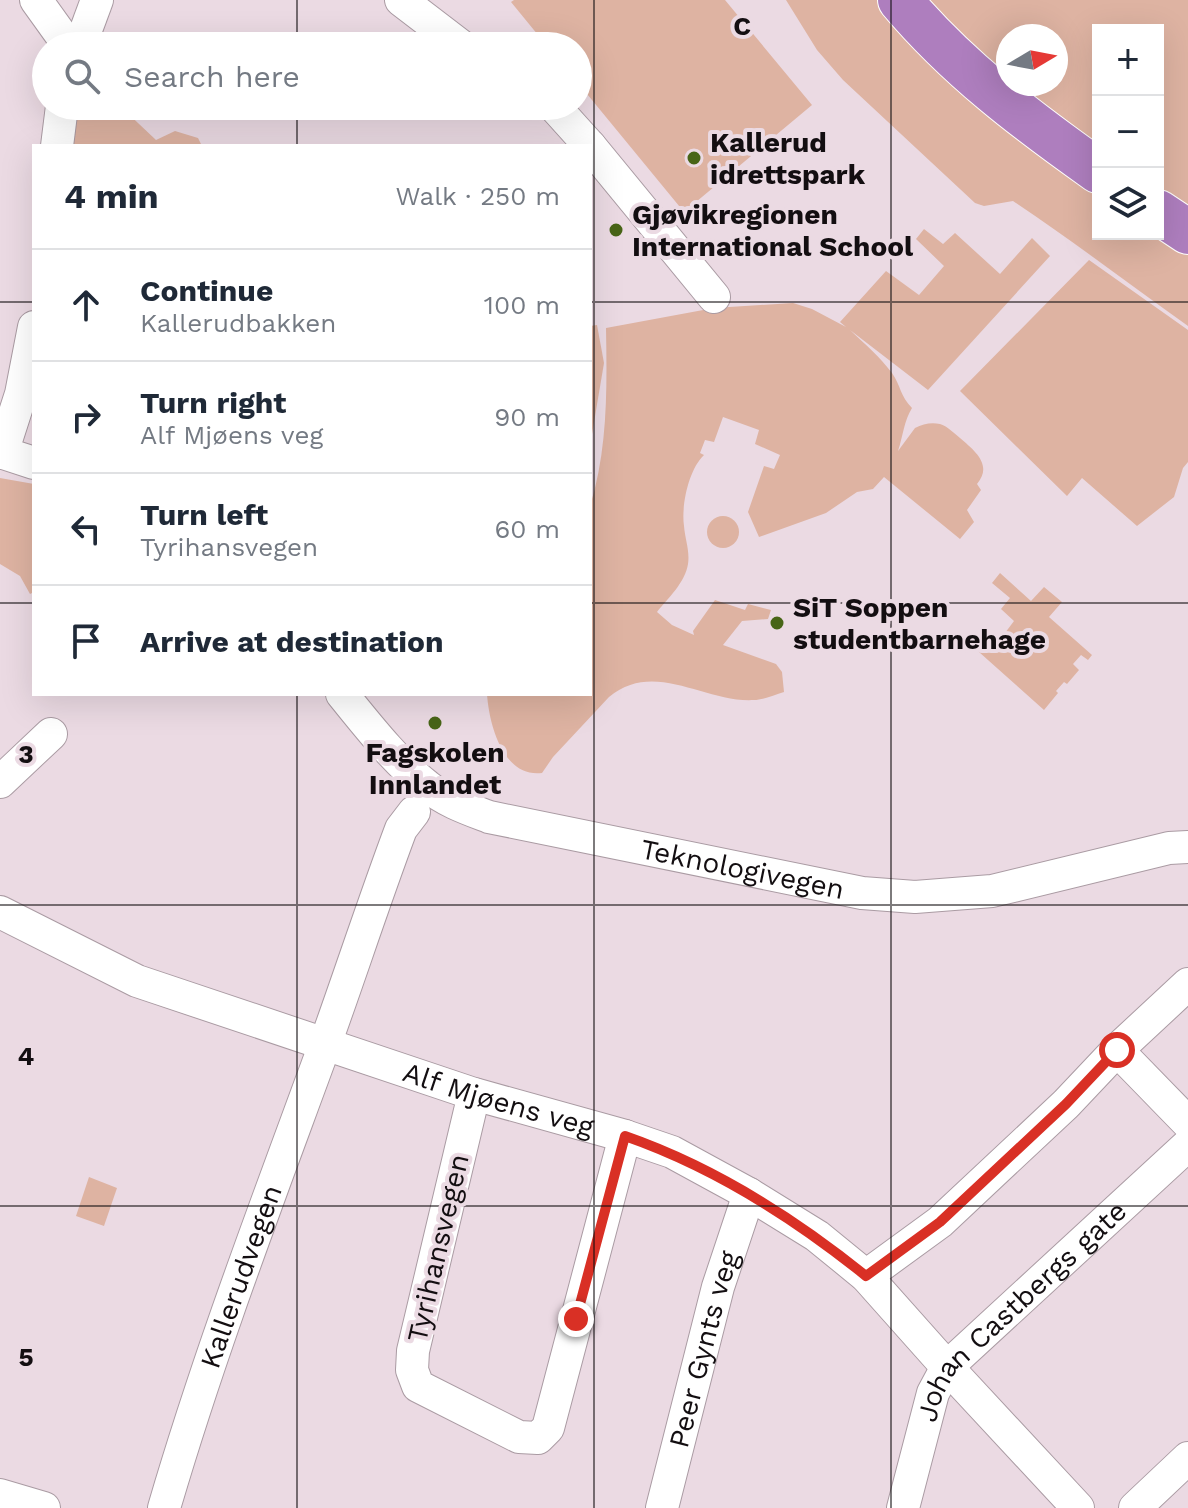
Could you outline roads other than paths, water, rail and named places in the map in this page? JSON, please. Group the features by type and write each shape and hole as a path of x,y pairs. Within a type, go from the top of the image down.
{"highway":[{"path":"900,0 989,90 1094,168"},
{"path":"1164,216 1188,232"}],"street":[{"path":"36,0 59,32"},
{"path":"85,32 97,0"},
{"path":"401,0 443,32"},
{"path":"57,144 60,120"},
{"path":"567,120 588,144"},
{"path":"592,148 714,297"},
{"path":"32,337 21,394 1,453 32,462"},
{"name":"Teknologivegen","path":"344,696 401,762 429,788 462,807 489,817 862,893 915,897 992,891 1169,848 1188,847"},
{"path":"0,782 51,734"},
{"name":"Kallerudvegen","path":"164,1508 194,1406 258,1219 401,829 414,812"},
{"name":"Alf Mjøens veg","path":"0,912 137,981 474,1094 672,1152 749,1194 817,1236 866,1276 1078,1508"},
{"path":"866,1276 940,1222 1188,984"},
{"path":"1117,1050 1188,1123"},
{"name":"Tyrihansvegen","path":"474,1094 413,1351 412,1370 418,1386 519,1437 538,1438 548,1428 625,1136"},
{"name":"Johan Castbergs gate","path":"903,1508 933,1393 947,1367 1188,1145"},
{"name":"Peer Gynts veg","path":"662,1508 718,1287 749,1194"},
{"path":"1135,1508 1188,1458"},
{"path":"0,1495 44,1508"}],"place":[{"name":"Kallerud idrettspark","path":"694,158"},
{"name":"Gjøvikregionen International School","path":"616,230"},
{"name":"SiT Soppen studentbarnehage","path":"777,623"},
{"name":"Fagskolen Innlandet","path":"435,723"}]}
